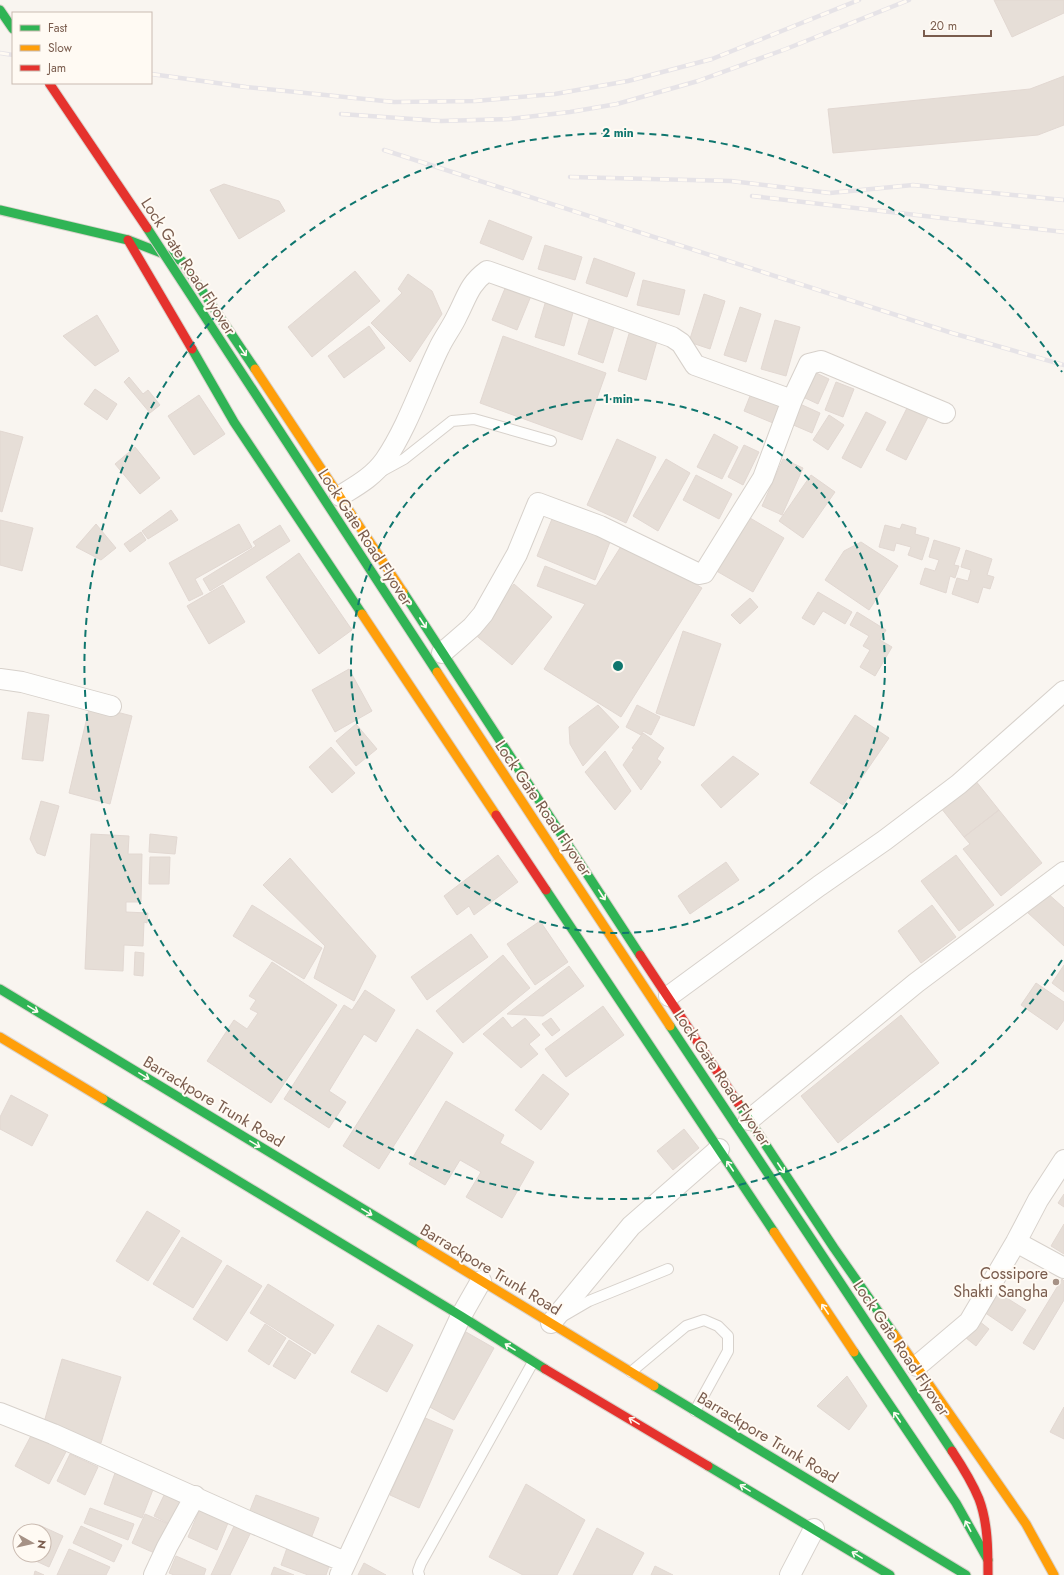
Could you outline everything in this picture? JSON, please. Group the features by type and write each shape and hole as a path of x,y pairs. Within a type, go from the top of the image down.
{"main road":[{"path":"0,10 12,28"},
{"name":"Lock Gate Road Flyover","path":"50,84 130,203 499,768 962,1466 978,1498 985,1519 988,1575"},
{"path":"0,210 128,240 182,261 340,496 749,1120 1026,1524 1054,1575"},
{"path":"128,240 234,422 956,1503 988,1560"},
{"name":"Barrackpore Trunk Road","path":"0,989 966,1575"},
{"path":"0,1037 461,1316 533,1362 890,1575"}],"street":[{"path":"340,496 366,480 384,461 412,408 440,345 457,317 467,295 476,279 487,272 672,337 681,343 695,365 792,400"},
{"path":"442,653 472,627 483,614 516,554 538,503 600,526 699,574 704,573 763,478 792,400 809,364 821,361 945,413"},
{"path":"0,679 22,682 111,706"},
{"path":"669,996 819,886 886,840 959,784 1046,705 1064,691"},
{"path":"749,1120 916,984 1064,872"},
{"path":"551,1323 631,1226 719,1149"},
{"path":"917,1366 969,1322 1016,1242 1038,1200 1064,1160"},
{"path":"1016,1242 1064,1268"},
{"path":"0,1413 53,1434 195,1496 343,1569 461,1316 481,1281"},
{"path":"154,1575 167,1547 195,1496"},
{"path":"790,1575 814,1529"}],"lane":[{"path":"366,480 404,459 452,421 474,419 551,441"},
{"path":"551,1323 588,1301 668,1269"},
{"path":"632,1372 686,1326 704,1320 718,1326 728,1336 728,1351 695,1411"},
{"path":"419,1575 418,1571 421,1563 533,1362"}],"building":[{"path":"994,0 1064,0 1064,13 1012,37"},
{"path":"1064,76 1064,125 1038,135 833,153 828,109 1030,89"},
{"path":"224,184 279,201 285,211 239,239 210,190"},
{"path":"489,220 532,237 523,260 480,243"},
{"path":"545,245 582,257 575,280 538,269"},
{"path":"594,258 635,273 627,297 586,283"},
{"path":"355,271 380,301 312,357 288,327"},
{"path":"408,274 432,291 442,314 410,362 371,323 402,293 398,289"},
{"path":"643,280 685,290 679,315 637,305"},
{"path":"508,281 533,291 517,330 492,320"},
{"path":"704,294 725,301 710,349 689,342"},
{"path":"547,297 575,305 564,346 535,337"},
{"path":"740,307 761,314 746,362 724,355"},
{"path":"591,313 616,321 603,363 578,354"},
{"path":"97,315 119,351 95,366 63,336"},
{"path":"775,320 800,327 786,376 761,369"},
{"path":"369,326 385,348 344,378 328,356"},
{"path":"631,327 659,334 646,380 618,371"},
{"path":"503,336 606,373 582,440 480,403"},
{"path":"814,372 829,379 818,404 803,397"},
{"path":"129,377 143,394 148,390 160,405 150,413 124,382"},
{"path":"836,382 854,389 843,417 825,410"},
{"path":"95,389 117,404 107,420 84,404"},
{"path":"752,391 782,402 773,423 744,411"},
{"path":"199,395 225,434 194,455 168,416"},
{"path":"800,404 820,413 812,433 791,424"},
{"path":"908,406 928,417 906,460 886,450"},
{"path":"866,412 886,422 861,468 842,458"},
{"path":"829,415 844,425 828,450 813,440"},
{"path":"0,431 23,437 2,512 0,511"},
{"path":"714,434 738,447 722,479 697,467"},
{"path":"617,439 656,457 626,523 587,505"},
{"path":"744,445 759,452 743,485 728,477"},
{"path":"135,447 160,478 140,494 115,464"},
{"path":"666,459 690,473 658,531 633,516"},
{"path":"783,459 803,468 782,515 762,506"},
{"path":"696,475 732,494 719,519 683,500"},
{"path":"811,475 835,492 803,538 779,521"},
{"path":"171,510 178,520 148,539 142,531"},
{"path":"554,514 612,537 595,580 537,556"},
{"path":"745,515 784,538 753,592 713,569"},
{"path":"0,520 33,528 22,571 0,565"},
{"path":"96,524 116,548 101,560 76,547"},
{"path":"239,524 252,547 195,579 203,594 189,601 169,563"},
{"path":"902,524 916,528 915,534 929,538 922,560 908,555 911,547 896,543 894,551 879,547 885,525 900,529"},
{"path":"280,525 290,541 210,591 203,579 256,546 253,542"},
{"path":"141,532 146,540 130,552 124,544"},
{"path":"625,540 702,588 621,717 544,669 585,604 537,586 545,566 596,586"},
{"path":"934,540 960,548 954,565 959,566 955,578 950,576 946,593 920,584 925,568 935,571 939,560 929,557"},
{"path":"861,542 898,566 869,610 825,580 844,551"},
{"path":"966,550 992,559 987,575 994,577 990,589 983,587 978,603 952,594 957,578 968,581 971,570 961,567"},
{"path":"299,553 352,630 319,654 266,577"},
{"path":"514,584 552,617 512,665 473,633"},
{"path":"223,585 245,622 209,644 187,606"},
{"path":"818,592 852,612 845,624 823,611 814,625 802,618"},
{"path":"750,598 758,607 740,624 731,615"},
{"path":"857,612 886,630 880,640 892,647 875,676 860,667 870,650 863,646 869,636 850,625"},
{"path":"683,631 721,644 694,726 656,713"},
{"path":"349,669 372,711 335,732 312,690"},
{"path":"90,705 132,716 110,804 69,793"},
{"path":"598,705 619,727 583,766 570,744 569,727"},
{"path":"637,705 660,717 651,735 643,731 641,735 626,727"},
{"path":"28,712 49,715 43,761 22,759"},
{"path":"855,715 889,738 843,805 810,783"},
{"path":"356,724 377,749 356,766 336,741"},
{"path":"643,733 664,748 657,759 661,762 641,790 623,765 634,749 632,748"},
{"path":"331,747 355,773 332,793 309,767"},
{"path":"605,751 631,791 615,810 585,772"},
{"path":"733,756 759,774 721,808 701,785"},
{"path":"975,780 999,810 964,837 941,808"},
{"path":"41,801 59,806 45,856 37,853 30,839"},
{"path":"999,810 1042,863 1001,896 963,849 970,844 964,837"},
{"path":"91,834 129,836 128,854 142,854 141,902 126,902 126,912 148,913 147,923 144,922 143,946 124,945 123,971 85,969"},
{"path":"150,834 177,837 175,854 149,852"},
{"path":"498,855 518,882 474,915 469,906 457,915 444,896"},
{"path":"956,855 994,905 959,931 921,881"},
{"path":"150,857 170,857 169,884 149,884"},
{"path":"290,858 376,956 354,1001 314,978 325,946 263,885"},
{"path":"726,862 739,880 690,914 678,896"},
{"path":"1046,892 1064,908 1064,946 1027,912"},
{"path":"252,905 322,948 304,979 233,936"},
{"path":"932,905 956,937 921,963 898,931"},
{"path":"540,921 568,962 535,985 507,944"},
{"path":"471,934 488,957 427,1000 411,977"},
{"path":"135,952 144,953 143,976 134,975"},
{"path":"503,955 530,988 463,1043 436,1011"},
{"path":"272,962 337,1005 271,1103 207,1061 234,1020 247,1029 258,1013 250,1009 256,1000 249,996"},
{"path":"1064,965 1064,992 1052,983"},
{"path":"569,966 584,986 543,1016 507,1014"},
{"path":"1036,983 1064,1002 1064,1020 1057,1030 1021,1005"},
{"path":"365,990 395,1010 376,1042 364,1034 329,1091 346,1102 329,1128 284,1099 344,1005 352,1010"},
{"path":"603,1006 624,1035 566,1077 545,1049"},
{"path":"901,1015 939,1063 838,1143 801,1096"},
{"path":"503,1017 512,1028 525,1018 540,1035 529,1044 538,1054 521,1068 483,1034"},
{"path":"551,1018 560,1030 552,1036 542,1024"},
{"path":"417,1029 453,1053 379,1169 343,1146"},
{"path":"543,1074 569,1094 541,1130 515,1110"},
{"path":"11,1095 48,1115 32,1146 0,1129 0,1117"},
{"path":"446,1101 504,1135 500,1143 534,1162 502,1218 466,1197 481,1172 460,1160 445,1185 409,1164"},
{"path":"684,1129 699,1148 673,1170 657,1151"},
{"path":"1064,1194 1064,1207 1058,1203"},
{"path":"147,1211 180,1231 148,1281 116,1261"},
{"path":"1064,1224 1064,1254 1051,1246"},
{"path":"182,1237 222,1261 193,1308 153,1284"},
{"path":"227,1265 262,1286 227,1341 193,1319"},
{"path":"1062,1279 1064,1281 1064,1300 1034,1350 1023,1343"},
{"path":"268,1284 334,1325 315,1354 250,1313"},
{"path":"994,1290 1026,1310 1012,1331 981,1310"},
{"path":"979,1321 989,1329 976,1346 966,1338"},
{"path":"265,1324 286,1338 269,1365 248,1351"},
{"path":"378,1325 413,1345 387,1392 351,1372"},
{"path":"466,1332 494,1348 454,1420 426,1405"},
{"path":"289,1340 311,1354 295,1379 273,1366"},
{"path":"62,1359 121,1377 101,1443 43,1426"},
{"path":"847,1376 867,1406 849,1430 817,1406"},
{"path":"1064,1407 1064,1439 1050,1432"},
{"path":"423,1417 453,1430 419,1508 390,1495"},
{"path":"34,1430 68,1448 49,1484 15,1466"},
{"path":"70,1454 98,1467 85,1495 57,1481"},
{"path":"115,1473 154,1487 142,1518 104,1504"},
{"path":"526,1484 585,1520 557,1575 523,1575 489,1557"},
{"path":"167,1489 189,1499 176,1527 154,1516"},
{"path":"256,1495 319,1518 310,1541 247,1518"},
{"path":"201,1506 230,1518 217,1550 188,1537"},
{"path":"90,1508 134,1524 128,1540 84,1523"},
{"path":"145,1514 171,1525 159,1555 132,1543"},
{"path":"236,1522 252,1530 230,1575 211,1575"},
{"path":"81,1526 122,1545 114,1562 73,1543"},
{"path":"597,1528 644,1553 632,1575 573,1575"},
{"path":"52,1531 63,1536 52,1560"},
{"path":"288,1545 331,1561 326,1575 308,1575 281,1565"},
{"path":"69,1549 110,1567 106,1575 57,1575"},
{"path":"176,1556 206,1569 204,1575 174,1575 169,1573"},
{"path":"40,1563 51,1563 49,1567"},
{"path":"364,1563 386,1575 358,1575"},
{"path":"655,1566 673,1575 651,1575"},
{"path":"274,1567 294,1575 271,1575"},
{"path":"35,1571 44,1575 34,1575"}],"railway":[{"path":"152,74 246,87 394,102 475,101 555,94 628,81 712,59 859,0"},
{"path":"341,114 441,121 509,119 570,112 617,104 698,81 786,49 909,0"},
{"path":"0,53 12,55"},
{"path":"384,150 952,333 1064,365"},
{"path":"570,177 731,181 830,193 913,185 1064,200"},
{"path":"752,196 1064,232"}],"traffic: fast":[{"path":"0,10 12,28"},
{"path":"0,210 128,240 182,261 255,369"},
{"path":"147,228 437,672"},
{"path":"192,349 234,422 362,614"},
{"path":"403,592 640,955"},
{"path":"546,890 774,1232"},
{"path":"0,989 421,1244"},
{"path":"670,1026 952,1451"},
{"path":"103,1099 461,1316 545,1369"},
{"path":"738,1103 834,1248 894,1334"},
{"path":"854,1352 956,1503 988,1560"},
{"path":"654,1386 966,1575"},
{"path":"708,1466 890,1575"}],"traffic: slow":[{"path":"255,369 403,592"},
{"path":"362,614 496,815"},
{"path":"437,672 559,858"},
{"path":"559,858 670,1026"},
{"path":"0,1037 103,1099"},
{"path":"774,1232 854,1352"},
{"path":"421,1244 654,1386"},
{"path":"894,1334 1026,1524 1054,1575"}],"traffic: jam":[{"path":"50,84 147,228"},
{"path":"128,240 192,349"},
{"path":"496,815 546,890"},
{"path":"640,955 738,1103"},
{"path":"545,1369 708,1466"},
{"path":"952,1451 970,1480 982,1508 987,1537 988,1575"}],"place":[{"name":"Cossipore Shakti Sangha","path":"1056,1282"}]}
